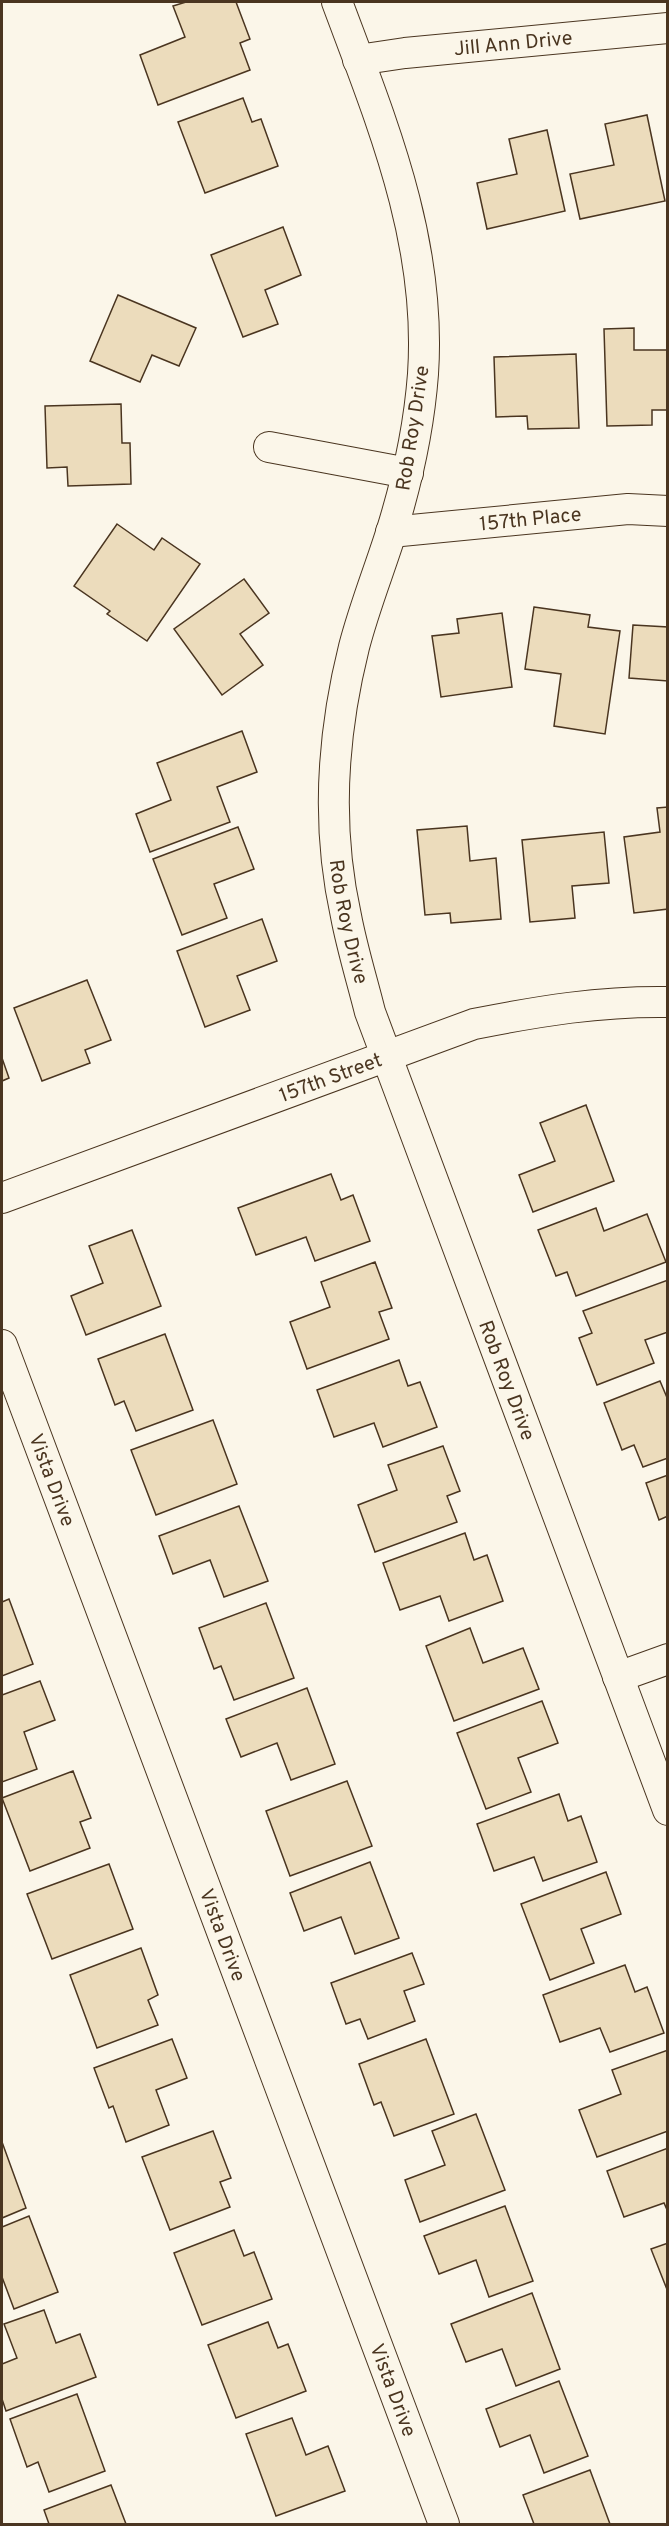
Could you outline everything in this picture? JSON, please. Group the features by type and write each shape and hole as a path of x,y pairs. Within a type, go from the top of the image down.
{"street":[{"name":"Rob Roy Drive","path":"337,2 397,166 413,230 423,294 423,375 408,473 355,644 342,697 335,748 334,806 338,865 345,914 370,1012 668,1810"},
{"name":"Jill Ann Drive","path":"358,60 405,53 668,28"},
{"path":"269,447 408,473"},
{"name":"157th Place","path":"391,532 628,509 668,511"},
{"name":"157th Street","path":"2,1198 474,1024 552,1008 626,1001 668,1002"},
{"name":"Vista Drive","path":"2,1345 444,2524"},
{"path":"618,1677 668,1659"}],"building":[{"path":"186,2 236,2 250,39 240,43 250,70 158,105 140,55 185,37 173,6"},
{"path":"243,98 252,122 261,119 278,166 205,193 178,122"},
{"path":"647,115 665,201 580,219 570,174 614,165 605,124"},
{"path":"547,130 565,211 487,229 477,183 517,174 509,139"},
{"path":"283,227 301,275 265,290 278,324 243,337 211,255"},
{"path":"118,295 196,328 179,366 152,355 140,382 90,361"},
{"path":"634,328 634,350 668,350 668,410 652,410 652,425 607,426 604,329"},
{"path":"576,354 579,428 528,429 527,416 496,417 494,357"},
{"path":"121,404 122,443 130,443 131,484 68,486 67,467 47,468 45,406"},
{"path":"117,524 154,550 162,538 200,564 147,641 107,614 110,611 74,586"},
{"path":"244,579 269,613 240,634 263,665 222,695 174,629"},
{"path":"534,607 590,615 588,627 620,631 605,734 554,726 561,674 525,669"},
{"path":"502,613 512,687 441,697 432,636 459,633 457,619"},
{"path":"633,625 668,627 668,681 629,678"},
{"path":"242,731 257,772 217,787 230,822 150,852 136,814 171,800 157,763"},
{"path":"668,807 668,909 634,913 624,837 660,832 657,808"},
{"path":"467,826 470,861 496,858 501,919 451,923 450,913 425,915 417,830"},
{"path":"238,827 254,869 214,884 227,918 182,935 153,859"},
{"path":"604,832 609,883 572,886 575,918 530,922 522,840"},
{"path":"262,919 277,961 237,976 250,1010 205,1027 177,951"},
{"path":"87,980 111,1040 85,1050 90,1063 42,1081 14,1008"},
{"path":"2,1058 9,1078 2,1081"},
{"path":"586,1105 614,1181 533,1212 519,1175 555,1161 540,1123"},
{"path":"331,1174 341,1200 353,1195 370,1241 315,1261 306,1237 256,1255 238,1208"},
{"path":"596,1208 604,1231 647,1214 666,1262 576,1296 567,1272 556,1276 538,1230"},
{"path":"132,1230 161,1306 86,1335 71,1296 103,1283 89,1246"},
{"path":"375,1262 392,1308 379,1312 389,1339 307,1369 290,1322 330,1307 321,1282"},
{"path":"668,1280 668,1332 645,1340 654,1363 597,1385 579,1338 592,1333 583,1311"},
{"path":"165,1334 193,1410 136,1431 124,1401 115,1405 98,1359"},
{"path":"399,1360 408,1386 420,1382 437,1427 383,1447 374,1423 334,1437 317,1390"},
{"path":"660,1381 668,1400 668,1458 643,1467 634,1445 622,1450 604,1403"},
{"path":"213,1420 237,1484 156,1515 131,1450"},
{"path":"443,1446 460,1491 447,1496 457,1522 375,1552 358,1505 397,1490 388,1465"},
{"path":"668,1475 668,1516 659,1520 646,1483"},
{"path":"239,1506 268,1581 224,1597 210,1560 173,1574 159,1536"},
{"path":"465,1533 474,1560 487,1555 503,1601 449,1621 440,1596 400,1610 383,1563"},
{"path":"9,1599 33,1664 2,1676 2,1602"},
{"path":"266,1603 294,1678 234,1700 221,1666 214,1669 199,1628"},
{"path":"470,1628 483,1663 523,1648 539,1689 454,1721 426,1646"},
{"path":"40,1681 55,1720 24,1732 37,1769 2,1782 2,1695"},
{"path":"307,1688 335,1764 291,1780 277,1743 241,1757 226,1719"},
{"path":"542,1701 558,1743 518,1758 531,1792 486,1809 457,1733"},
{"path":"73,1771 91,1818 80,1822 90,1848 30,1871 2,1798"},
{"path":"347,1781 372,1846 290,1876 266,1811"},
{"path":"559,1794 568,1821 581,1816 597,1862 543,1881 534,1857 494,1871 477,1824"},
{"path":"370,1862 399,1938 355,1954 341,1917 304,1931 290,1893"},
{"path":"109,1864 133,1929 52,1959 27,1894"},
{"path":"606,1872 621,1914 581,1929 594,1963 550,1980 521,1904"},
{"path":"141,1948 158,1995 148,2000 158,2025 97,2048 70,1975"},
{"path":"412,1953 424,1984 404,1991 415,2021 368,2039 360,2019 346,2024 331,1983"},
{"path":"625,1965 635,1992 647,1987 664,2033 610,2052 600,2028 560,2042 543,1995"},
{"path":"172,2039 187,2078 156,2090 169,2125 126,2142 113,2106 109,2108 94,2068"},
{"path":"426,2039 454,2114 394,2136 381,2102 374,2105 359,2064"},
{"path":"668,2050 668,2131 597,2157 579,2110 621,2094 612,2070"},
{"path":"476,2114 505,2190 420,2222 405,2180 445,2165 432,2131"},
{"path":"213,2131 231,2178 220,2182 230,2207 170,2230 142,2157"},
{"path":"2,2142 26,2208 2,2218"},
{"path":"668,2148 668,2212 664,2203 624,2217 607,2171"},
{"path":"505,2206 533,2281 489,2297 476,2260 439,2274 424,2236"},
{"path":"29,2216 58,2292 14,2309 2,2277 2,2227"},
{"path":"234,2230 244,2256 254,2252 272,2299 202,2325 174,2253"},
{"path":"668,2243 668,2292 651,2249"},
{"path":"532,2293 560,2369 516,2386 502,2349 466,2362 451,2324"},
{"path":"44,2310 56,2343 80,2334 96,2377 6,2411 2,2399 2,2364 17,2358 4,2324"},
{"path":"268,2322 278,2348 288,2344 306,2391 236,2418 208,2345"},
{"path":"559,2381 588,2456 544,2473 530,2435 500,2447 486,2409"},
{"path":"77,2394 105,2471 49,2492 38,2462 27,2467 10,2419"},
{"path":"292,2418 306,2455 328,2446 345,2491 276,2516 246,2434"},
{"path":"590,2470 610,2524 534,2524 523,2495"},
{"path":"111,2485 126,2524 49,2524 44,2510"}]}
